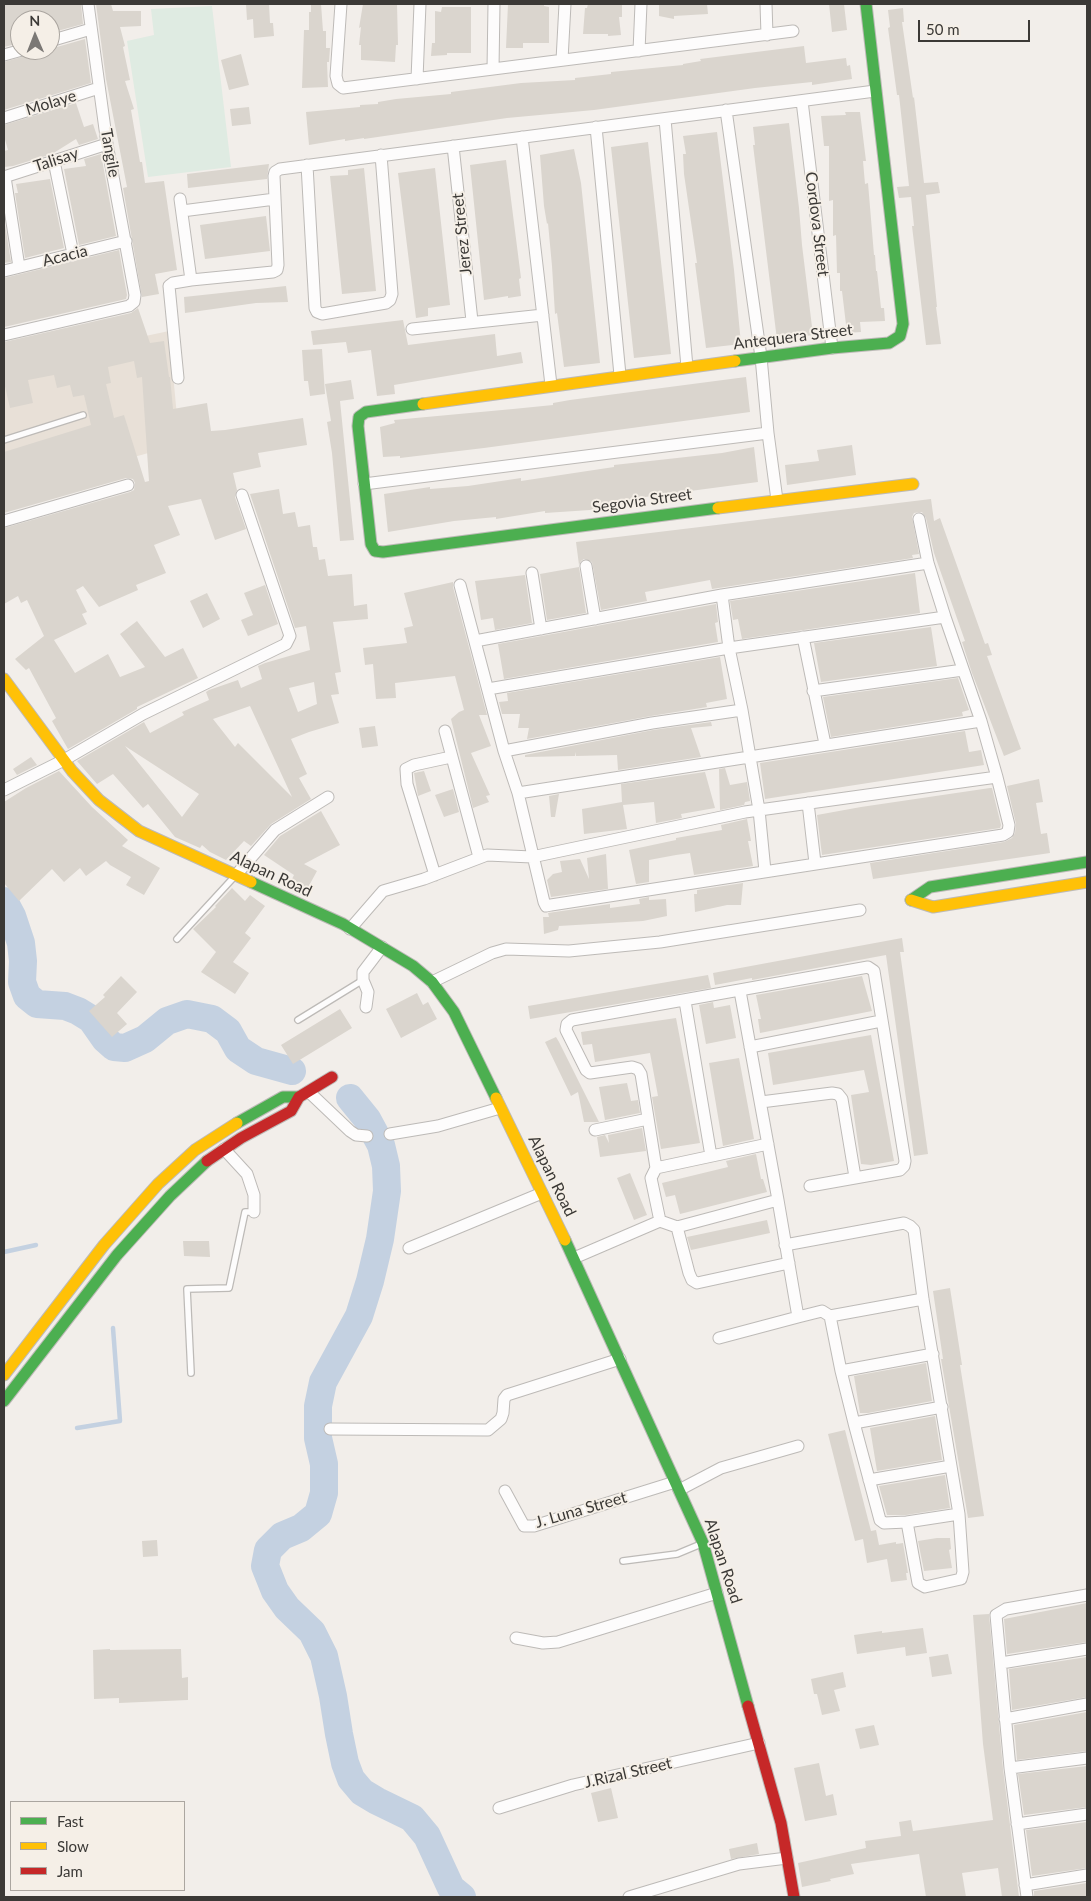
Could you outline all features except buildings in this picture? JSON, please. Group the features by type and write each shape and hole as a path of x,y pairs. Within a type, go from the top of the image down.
{"street":[{"name":"Tangile","path":"4,335 128,306 134,302 135,295 126,241 107,144 88,4"},
{"path":"341,4 336,76 338,84 343,88 793,31"},
{"path":"416,79 420,4"},
{"path":"493,69 494,4"},
{"path":"562,60 565,4"},
{"path":"639,51 641,4"},
{"path":"766,4 767,35"},
{"name":"Antequera Street","path":"364,484 358,426 359,417 366,412 687,366 889,343 900,336 903,324 866,4"},
{"path":"60,39 91,29"},
{"name":"Molaye","path":"4,118 99,88"},
{"path":"178,378 169,286 173,283 191,280 273,272 277,270 274,176 280,169 875,91"},
{"name":"Cordova Street","path":"802,101 832,348"},
{"path":"726,110 761,357 777,500"},
{"path":"665,118 687,366"},
{"path":"596,128 620,375"},
{"path":"522,137 551,385"},
{"name":"Talisay","path":"5,177 107,144"},
{"name":"Jerez Street","path":"453,146 472,321"},
{"path":"306,165 315,308 317,312 322,314 390,300 392,294 381,156"},
{"path":"54,161 73,254"},
{"path":"5,177 19,267"},
{"path":"182,211 275,198"},
{"path":"180,199 191,280"},
{"name":"Acacia","path":"4,270 126,241"},
{"path":"412,329 472,321 543,315"},
{"path":"364,484 768,433"},
{"name":"Segovia Street","path":"364,484 371,544 375,551 383,552 913,484"},
{"path":"4,521 128,485"},
{"path":"4,790 64,760 143,714 286,644 290,636 242,495"},
{"path":"460,585 504,751 518,793 532,857 546,906 1003,835 1008,832 1009,825 981,721 928,563 918,519"},
{"path":"475,641 722,595 928,563"},
{"path":"586,566 595,619"},
{"path":"532,573 541,629"},
{"path":"722,595 729,648 759,810 765,871"},
{"path":"488,689 729,648 945,617"},
{"path":"803,637 825,744"},
{"path":"813,691 963,670"},
{"name":"Alapan Road","path":"4,679 64,760 99,800 139,831 350,928 435,981 454,1012 574,1258 703,1544 781,1823 794,1897"},
{"path":"504,751 652,723 742,710"},
{"path":"518,793 981,721"},
{"path":"445,732 479,857"},
{"path":"434,875 407,784 406,769 414,765 452,757"},
{"path":"350,928 384,892 487,855 532,857 759,810 997,777"},
{"path":"236,875 274,830 328,797"},
{"path":"808,803 815,864"},
{"path":"1087,862 930,887 911,900 933,907 1087,882"},
{"path":"435,981 492,953 506,949 569,951 660,942 860,910"},
{"path":"366,1007 368,992 363,980 363,972 382,948"},
{"path":"660,1221 651,1178 656,1168 638,1069 632,1067 590,1073 586,1070 566,1030 568,1024 572,1020 868,967 874,971 905,1161 904,1166 900,1170 810,1186"},
{"path":"740,991 798,1317"},
{"path":"685,1001 711,1156"},
{"path":"750,1047 881,1022"},
{"path":"4,1401 117,1255 175,1190 206,1162 224,1149 291,1111 304,1094 332,1077"},
{"path":"761,1102 832,1092 838,1094 842,1099 855,1177"},
{"path":"4,1375 104,1245 158,1184 195,1150 215,1136 283,1097 304,1094 350,1131 367,1136"},
{"path":"390,1134 438,1126 500,1108"},
{"path":"595,1130 648,1119"},
{"path":"656,1168 768,1144"},
{"path":"224,1149 241,1166 250,1179 254,1194 254,1212"},
{"path":"409,1248 542,1193"},
{"path":"574,1258 660,1221 677,1227 778,1200"},
{"path":"785,1246 904,1223 914,1230 923,1299 958,1514 963,1572 961,1579 924,1587 918,1583 907,1522"},
{"path":"677,1227 689,1273 692,1280 697,1284 789,1263"},
{"path":"719,1338 822,1311 830,1316 923,1299"},
{"path":"830,1316 841,1371 880,1520 884,1523 907,1522 958,1514"},
{"path":"841,1371 933,1354"},
{"path":"330,1429 488,1430 501,1419 504,1398 507,1395 620,1359"},
{"path":"854,1423 942,1407"},
{"path":"677,1486 721,1468 798,1446"},
{"path":"869,1480 951,1466"},
{"name":"J. Luna Street","path":"506,1491 524,1526 534,1526 677,1486"},
{"path":"516,1638 543,1643 558,1642 717,1593"},
{"path":"1027,1897 1010,1768 996,1615 1006,1609 1087,1596"},
{"path":"1001,1664 1087,1649"},
{"path":"1006,1719 1087,1704"},
{"name":"J.Rizal Street","path":"499,1808 573,1785 759,1743"},
{"path":"1010,1768 1087,1758"},
{"path":"1017,1824 1087,1814"},
{"path":"629,1897 739,1864 787,1858"},
{"path":"1025,1885 1087,1875"}],"lane":[{"path":"4,440 83,415"},
{"path":"177,939 236,875"},
{"path":"298,1020 363,980"},
{"path":"191,1373 187,1289 229,1288 245,1212 254,1212"},
{"path":"623,1561 676,1554 703,1544"}],"shaded area":[{"path":"212,6 231,167 148,177 127,41 154,35 151,9"},
{"path":"169,331 179,438 152,452 4,493 4,366"}],"waterway":[{"path":"4,901 12,916 21,943 23,961 22,982 27,996 37,1004 65,1006 78,1011 91,1019 105,1039 114,1047 125,1048 145,1039 167,1021 187,1014 212,1019 228,1031 238,1049 256,1061 292,1071"},
{"path":"350,1098 367,1119 381,1145 386,1166 387,1191 380,1239 359,1316 323,1382 318,1406 318,1438 324,1464 324,1493 318,1514 301,1528 282,1536 268,1550 265,1566 275,1591 287,1608 312,1632 324,1656 345,1763 351,1779 362,1792 412,1818 427,1836 451,1888 462,1897"},
{"path":"4,1252 36,1245"},
{"path":"77,1428 120,1421 113,1328"}],"traffic: fast":[{"path":"735,361 832,348 889,343 900,336 903,324 866,4"},
{"path":"423,404 366,412 359,417 358,426 371,544 375,551 383,552 718,508"},
{"path":"911,900 930,887 1087,862"},
{"path":"251,882 343,924 413,966 432,982 454,1012 496,1098"},
{"path":"237,1123 283,1097 299,1097"},
{"path":"4,1401 117,1255 170,1196 207,1161"},
{"path":"565,1240 703,1543 748,1706"}],"traffic: slow":[{"path":"423,404 735,361"},
{"path":"718,508 913,484"},
{"path":"4,679 72,771 99,800 139,831 251,882"},
{"path":"911,900 933,907 1087,882"},
{"path":"496,1098 565,1240"},
{"path":"4,1375 104,1245 158,1184 195,1150 237,1123"}],"traffic: jam":[{"path":"207,1161 241,1138 291,1111 299,1097 332,1077"},
{"path":"748,1706 781,1823 794,1897"}]}
